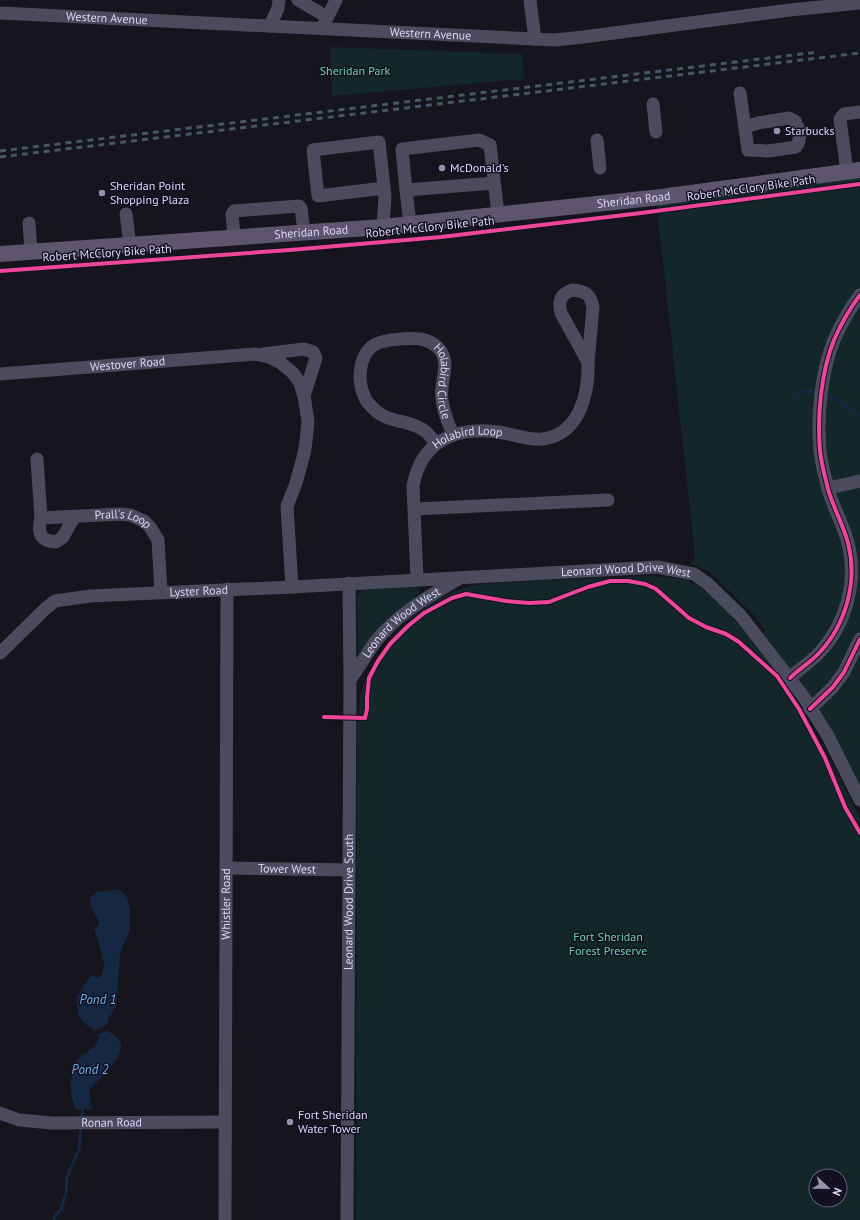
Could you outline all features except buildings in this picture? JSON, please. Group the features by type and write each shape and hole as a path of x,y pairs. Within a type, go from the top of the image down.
{"main road":[{"name":"Sheridan Road","path":"0,254 384,227 661,197 853,171"}],"street":[{"path":"270,26 278,8 279,0"},
{"path":"298,0 324,23 336,0"},
{"path":"530,0 535,39"},
{"name":"Western Avenue","path":"0,13 270,26 324,23 555,40 789,5 858,2"},
{"path":"740,93 744,127 748,150 768,151 796,147 800,141 800,130 795,121 790,118 758,123 744,127"},
{"path":"653,104 656,132"},
{"path":"853,171 840,119 844,114 860,112"},
{"path":"410,224 402,149 479,140 490,145 498,214"},
{"path":"597,140 600,168"},
{"path":"384,188 318,196 313,150 379,142 385,196 384,227"},
{"path":"406,190 494,183"},
{"path":"234,237 232,214 234,211 299,206 302,208 304,232"},
{"path":"126,214 130,245"},
{"path":"29,223 31,252"},
{"name":"Holabird Loop","path":"417,579 414,486 415,475 427,453 436,444 454,435 483,431 542,439 555,436 565,431 575,420 588,385 588,362 593,307 591,298 586,293 580,290 572,290 561,298 559,304 561,313 588,362"},
{"path":"790,678 819,653 832,638 848,602 851,559 848,542 834,509 828,488 820,452 818,430 825,370 834,339 860,295"},
{"name":"Holabird Circle","path":"436,444 431,436 423,429 382,416 374,410 365,399 360,386 362,362 367,352 374,345 385,341 417,339 426,340 434,344 440,350 444,358 445,368 442,388 442,402 445,415 454,435"},
{"name":"Westover Road","path":"0,374 304,350 313,352 316,358 304,396"},
{"name":"Westover Road","path":"255,354 269,357 281,363 293,373 300,383 304,396 308,422 306,442 296,483 287,506 292,587"},
{"name":"Prall's Loop","path":"36,459 41,518 39,529 42,537 48,541 56,542 63,537 74,516"},
{"path":"828,488 860,480"},
{"path":"415,509 608,500"},
{"name":"Prall's Loop","path":"41,518 120,514 130,515 144,521 150,527 158,540 161,592"},
{"name":"Leonard Wood Drive West","path":"417,579 657,567 691,573 708,584 736,611 790,678 828,736 860,800"},
{"name":"Leonard Wood West","path":"350,680 377,640 394,622 416,604 462,577"},
{"name":"Lyster Road","path":"2,648 55,601 90,596 292,587 417,579"},
{"name":"Leonard Wood Drive South","path":"347,1220 350,680 349,583"},
{"name":"Whistler Road","path":"224,1220 227,589"},
{"path":"810,709 833,687 844,672 860,639"},
{"name":"Tower West","path":"226,868 349,870"},
{"name":"Ronan Road","path":"0,1113 19,1120 52,1123 225,1122"}],"green space":[{"name":"Sheridan Park","path":"330,47 522,54 524,79 332,96"},
{"path":"860,170 860,800 828,736 760,641 765,629 754,615 709,571 691,564 695,556 656,197"},
{"name":"Fort Sheridan Forest Preserve","path":"648,576 673,578 692,583 714,599 742,629 771,666 812,729 837,773 860,819 860,1220 356,1220 357,725 359,704 364,681 379,655 399,629 424,608 438,599 471,586 493,583"},
{"path":"414,586 420,590 418,594 391,616 360,654 358,653 357,597 359,593 367,588"}],"water":[{"name":"Pond 1","path":"118,889 127,897 130,910 130,931 120,956 116,1007 109,1017 108,1024 94,1031 82,1021 78,1015 77,997 86,982 93,975 97,978 101,976 105,962 101,958 102,953 94,929 98,926 99,922 90,904 91,897 96,892"},
{"name":"Pond 2","path":"108,1030 119,1040 121,1044 119,1055 110,1068 89,1090 92,1109 75,1109 71,1095 73,1064 95,1045 99,1038 98,1035"}],"waterway":[{"path":"795,400 800,392 819,391"},
{"path":"824,392 860,416"},
{"path":"81,1120 83,1106"},
{"path":"54,1220 55,1215 61,1210 66,1193 67,1177 79,1149 81,1126"}],"railway":[{"path":"0,151 818,52"},
{"path":"0,157 860,53"}],"cycle path":[{"name":"Robert McClory Bike Path","path":"0,271 290,250 441,237 641,213 860,184"},
{"path":"790,678 816,656 829,641 837,628 848,601 852,572 851,557 848,543 830,496 824,474 820,450 819,423 823,380 834,340 842,323 860,295"},
{"path":"324,717 365,718 369,678 378,661 390,644 424,613 452,598 466,594 506,601 529,603 549,602 588,587 610,581 628,581 645,584 656,589 689,618 706,627 726,634 739,642 777,676 799,709 825,758 845,807 860,833"},
{"path":"810,709 833,687 844,672 860,639"}],"place":[{"name":"Starbucks","path":"777,131"},
{"name":"McDonald's","path":"442,168"},
{"name":"Sheridan Point Shopping Plaza","path":"102,193"},
{"name":"Fort Sheridan Water Tower","path":"290,1122"}]}
